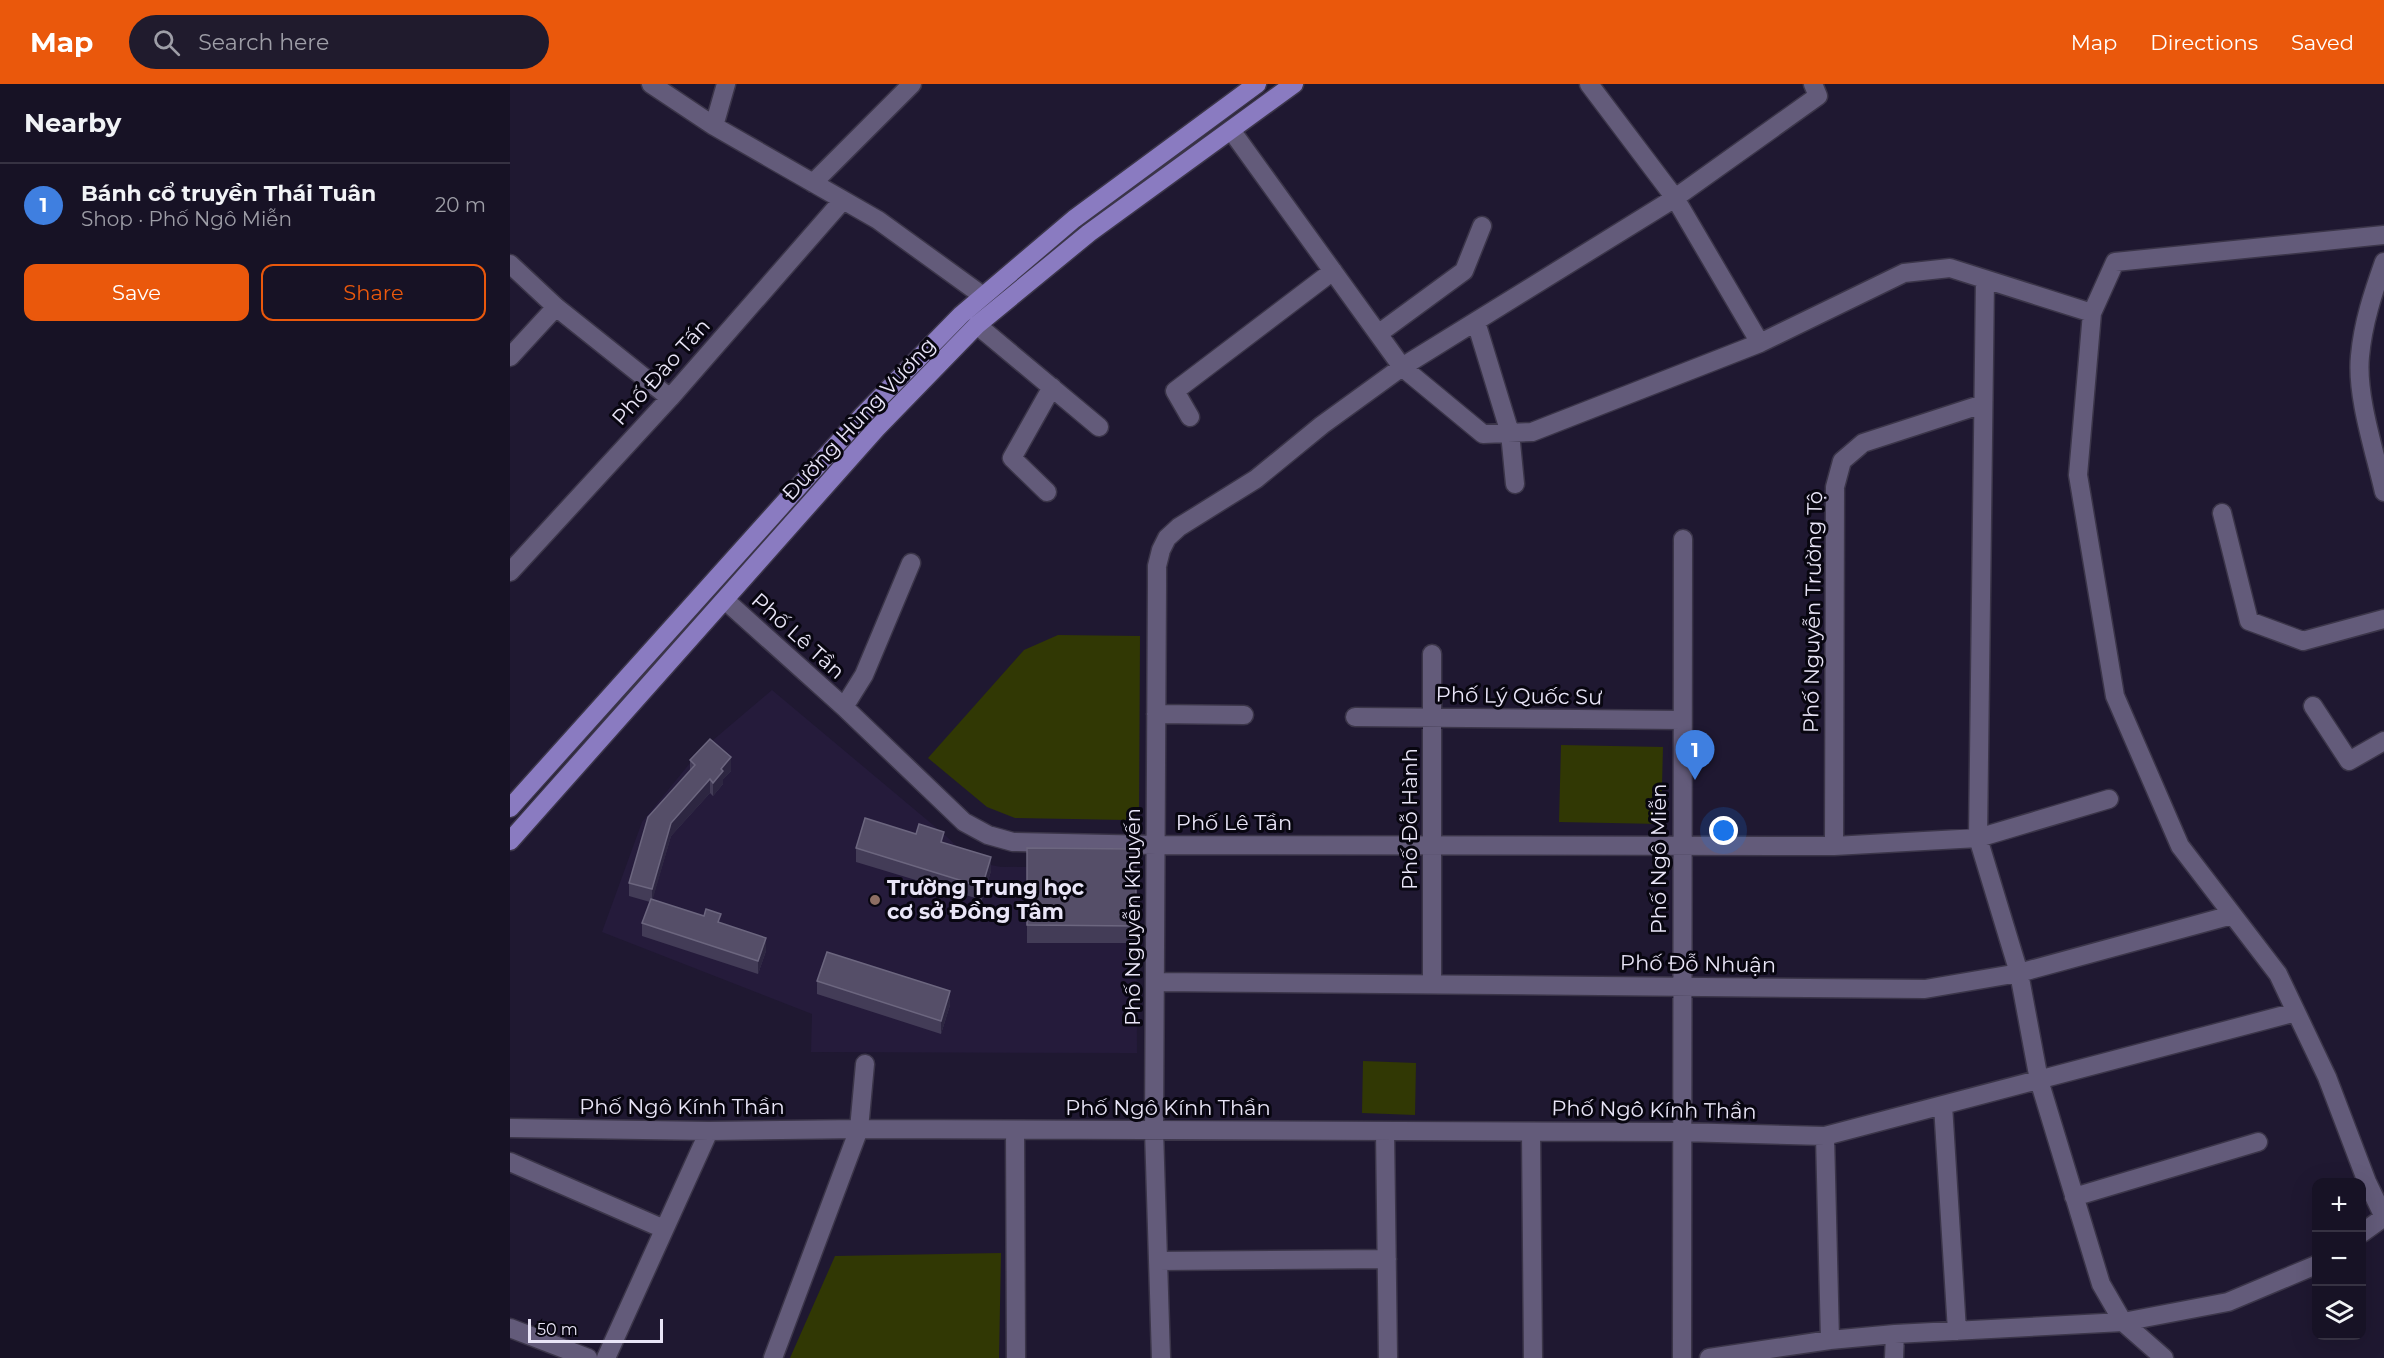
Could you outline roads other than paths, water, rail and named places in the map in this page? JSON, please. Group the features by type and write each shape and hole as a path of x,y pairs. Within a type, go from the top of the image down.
{"main road":[{"name":"Đường Hùng Vương","path":"510,808 863,415 961,315 1074,219 1257,84"},
{"name":"Đường Hùng Vương","path":"510,841 876,429 977,325 1089,233 1294,84"},
{"path":"983,296 998,307"}],"street":[{"path":"651,84 714,126 878,220 983,296"},
{"path":"714,126 726,84"},
{"path":"813,183 912,84"},
{"path":"1589,84 1676,198 1760,344"},
{"name":"Phố Nguyễn Khuyến","path":"1161,1358 1154,1130 1157,566 1167,538 1179,527 1256,479 1322,425 1402,367 1676,198 1818,96 1813,84"},
{"path":"1231,130 1402,367 1483,434 1532,432 1760,344 1904,273 1950,268 2092,313"},
{"name":"Phố Đào Tấn","path":"510,572 670,398 843,200"},
{"path":"1378,334 1464,271 1482,226"},
{"path":"2362,1232 2384,1217 2367,1182 2327,1077 2278,974 2180,846 2115,696 2078,475 2092,313 2115,262 2384,235"},
{"path":"2384,262 2366,314 2359,358 2361,389 2384,492"},
{"path":"510,264 556,308 670,398"},
{"path":"1190,417 1175,391 1333,271"},
{"path":"1985,279 1978,838 2019,973 2039,1080 2100,1284 2123,1322 2164,1358"},
{"path":"510,357 556,308"},
{"path":"1476,322 1510,433 1515,484"},
{"path":"977,325 1099,427"},
{"path":"1047,492 1012,458 1052,387"},
{"name":"Phố Nguyễn Trường Tộ","path":"1834,846 1835,487 1842,461 1863,442 1983,404"},
{"path":"2222,513 2249,621 2303,641 2384,619"},
{"name":"Phố Ngô Miễn","path":"1682,1358 1683,539"},
{"path":"844,707 864,675 911,563"},
{"name":"Phố Lê Tần","path":"725,600 844,707 964,822 988,835 1013,842 1155,845 1834,846 1978,838 2109,800"},
{"name":"Phố Đỗ Hành","path":"1432,654 1432,984"},
{"path":"2313,706 2349,761 2384,741"},
{"path":"1156,714 1244,715"},
{"name":"Phố Lý Quốc Sư","path":"1355,717 1682,720"},
{"name":"Phố Đỗ Nhuận","path":"1155,982 1925,989 2019,973 2232,915"},
{"name":"Phố Ngô Kính Thần","path":"510,1128 709,1131 859,1129 1681,1132 1825,1136 2296,1012"},
{"path":"773,1358 859,1129 865,1064"},
{"path":"1943,1105 1957,1331"},
{"path":"1015,1130 1016,1358"},
{"path":"606,1358 709,1131"},
{"path":"1385,1131 1388,1358"},
{"path":"1531,1132 1533,1358"},
{"path":"1825,1136 1830,1340"},
{"path":"2074,1197 2258,1142"},
{"path":"510,1162 664,1229"},
{"path":"1158,1261 1387,1259"},
{"path":"1709,1358 1830,1340 1895,1334 2123,1322 2228,1302 2312,1267"},
{"path":"510,1328 580,1356"},
{"path":"1894,1358 1895,1334"}],"place":[{"name":"Bánh cổ truyền Thái Tuân","path":"1695,780"},
{"name":"Trường Trung học cơ sở Đồng Tâm","path":"875,900"}]}
